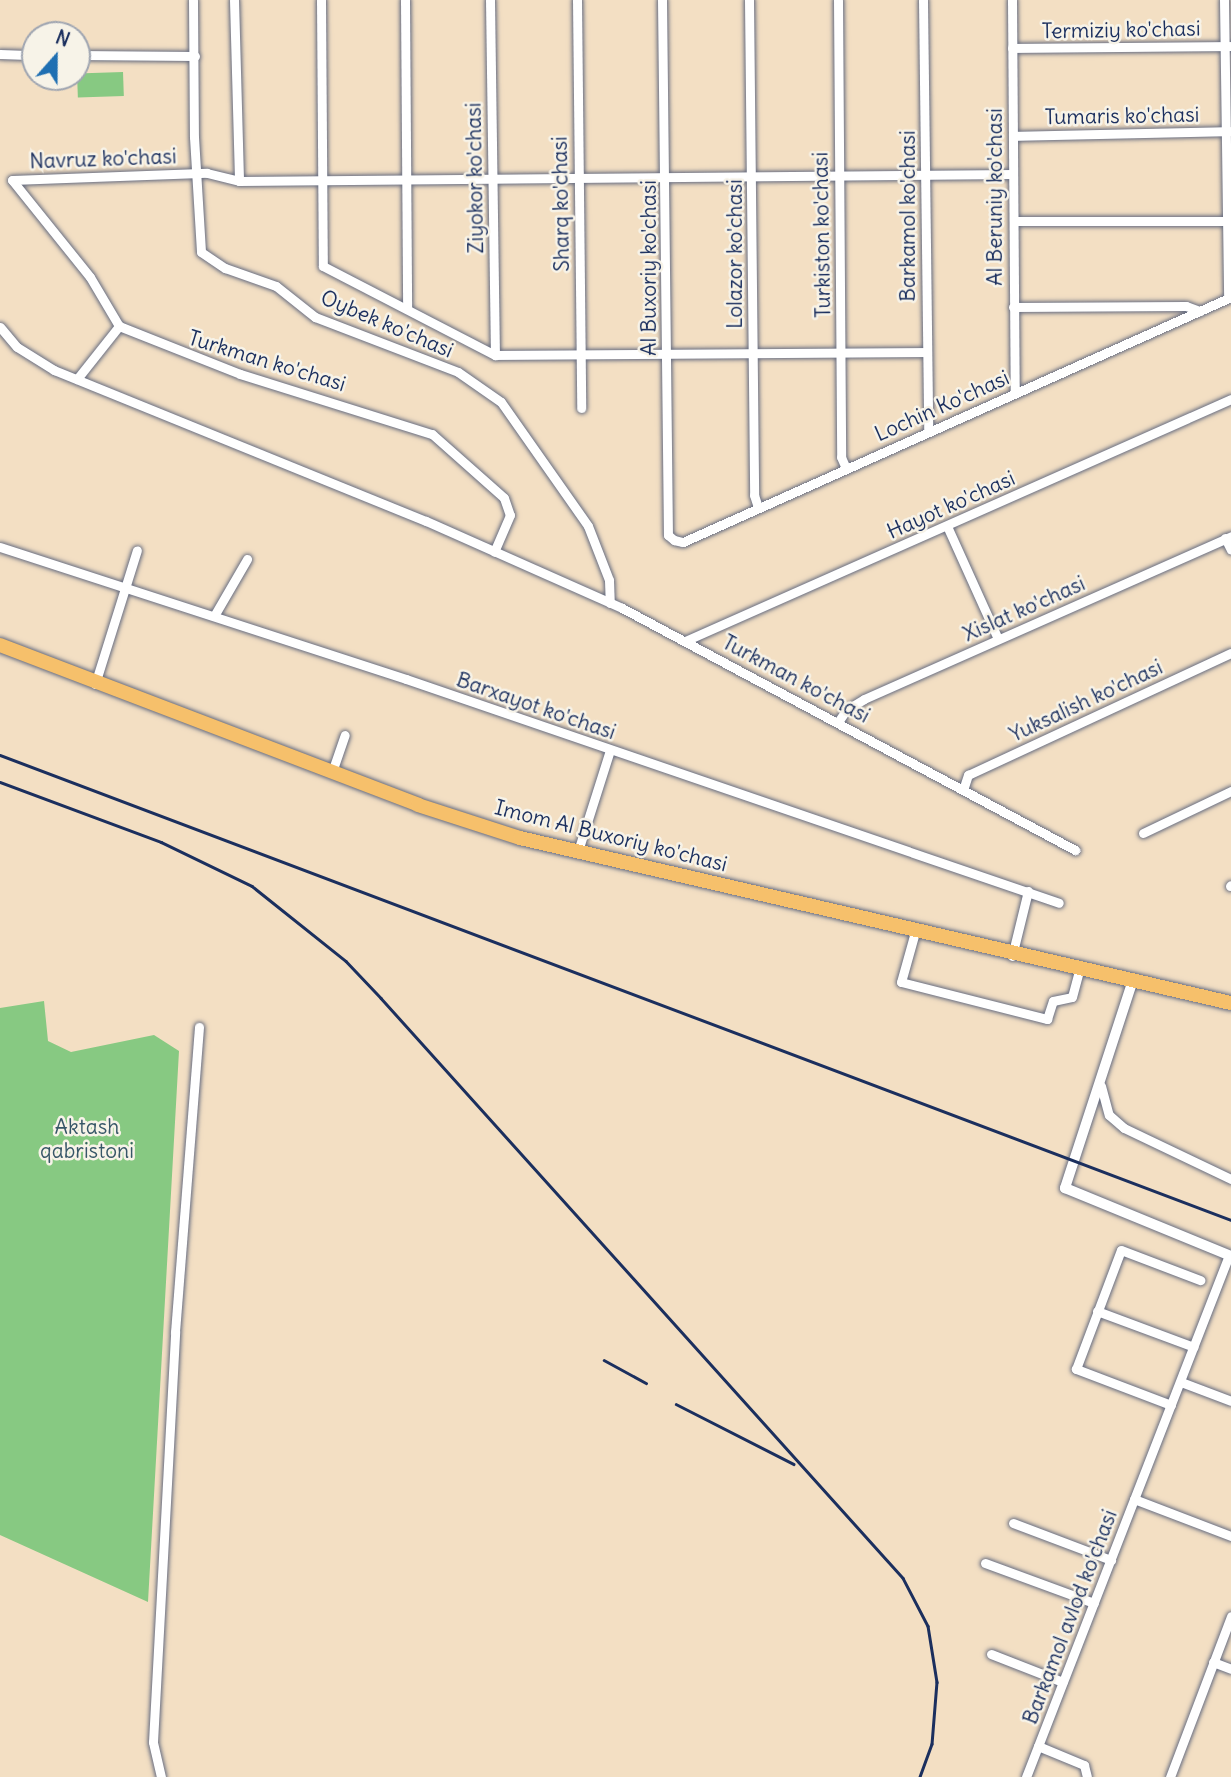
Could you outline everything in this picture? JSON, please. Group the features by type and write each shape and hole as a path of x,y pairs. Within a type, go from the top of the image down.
{"main road":[{"name":"Imom Al Buxoriy ko'chasi","path":"0,645 95,684 332,772 520,838 1012,956 1231,1003"}],"street":[{"name":"Oybek ko'chasi","path":"193,0 196,173 201,252 225,268 276,286 315,317 458,372 501,402 588,526 609,580 610,603"},
{"path":"234,0 239,181"},
{"path":"321,0 323,266 495,355 926,352"},
{"path":"405,0 407,309"},
{"name":"Ziyokor ko'chasi","path":"490,0 495,355"},
{"name":"Sharq ko'chasi","path":"577,0 581,408"},
{"name":"Al Buxoriy ko'chasi","path":"662,0 668,535"},
{"name":"Lolazor ko'chasi","path":"749,0 754,495 758,507"},
{"name":"Turkiston ko'chasi","path":"838,0 841,457 846,468"},
{"name":"Barkamol ko'chasi","path":"923,0 928,432"},
{"name":"Al Beruniy ko'chasi","path":"1012,0 1015,393"},
{"path":"1224,0 1228,46 1230,298"},
{"name":"Termiziy ko'chasi","path":"1012,48 1228,46"},
{"path":"0,54 21,55"},
{"path":"91,55 195,55"},
{"name":"Tumaris ko'chasi","path":"1013,136 1228,131"},
{"name":"Navruz ko'chasi","path":"119,326 90,277 12,180 196,173 239,181 1013,174"},
{"path":"1014,221 1228,221"},
{"name":"Lochin Ko'chasi","path":"668,535 683,542 1230,298"},
{"path":"1013,307 1186,306 1200,311"},
{"path":"77,379 119,326"},
{"name":"Turkman ko'chasi","path":"119,326 240,374 432,435 504,498 510,515 494,552"},
{"name":"Turkman ko'chasi","path":"0,327 17,347 77,379 610,603 964,787 1074,850"},
{"name":"Hayot ko'chasi","path":"685,640 1231,400"},
{"path":"947,526 998,639"},
{"path":"1228,537 1231,550"},
{"name":"Xislat ko'chasi","path":"838,722 846,710 864,699 1228,537"},
{"name":"Barxayot ko'chasi","path":"0,547 1059,903"},
{"path":"95,684 138,550"},
{"path":"214,617 247,559"},
{"name":"Yuksalish ko'chasi","path":"964,787 968,775 1231,653"},
{"path":"332,772 345,735"},
{"path":"578,851 610,750"},
{"path":"1143,833 1231,791"},
{"path":"1012,956 1027,891"},
{"path":"915,932 901,982 1047,1019 1053,1001 1072,997 1079,971"},
{"path":"1132,983 1101,1086 1065,1188 1230,1256"},
{"path":"161,1777 153,1742 176,1318 199,1027"},
{"path":"1101,1086 1109,1115 1124,1128 1231,1179"},
{"path":"1171,1405 1076,1369 1121,1250 1200,1280"},
{"name":"Barkamol avlod ko'chasi","path":"1026,1777 1230,1256"},
{"path":"1097,1311 1194,1348"},
{"path":"1181,1382 1231,1401"},
{"name":"Barkamol avlod ko'chasi","path":"1134,1500 1231,1536"},
{"path":"1013,1523 1111,1560"},
{"path":"985,1563 1094,1603"},
{"path":"1170,1777 1231,1616"},
{"path":"991,1654 1063,1682"},
{"path":"1213,1662 1231,1669"},
{"name":"Barkamol avlod ko'chasi","path":"1038,1746 1084,1765 1087,1777"}],"green space":[{"path":"123,72 124,96 78,98 78,91 91,91 91,73"},
{"name":"Aktash qabristoni","path":"44,1001 48,1041 71,1052 154,1035 179,1051 148,1602 0,1535 0,1008"}],"railway":[{"path":"0,755 1231,1220"},
{"path":"0,782 161,842 252,886 346,961 381,998 903,1578 928,1626 937,1682 932,1744 920,1777"},
{"path":"604,1360 646,1383"},
{"path":"676,1404 794,1464"}]}
